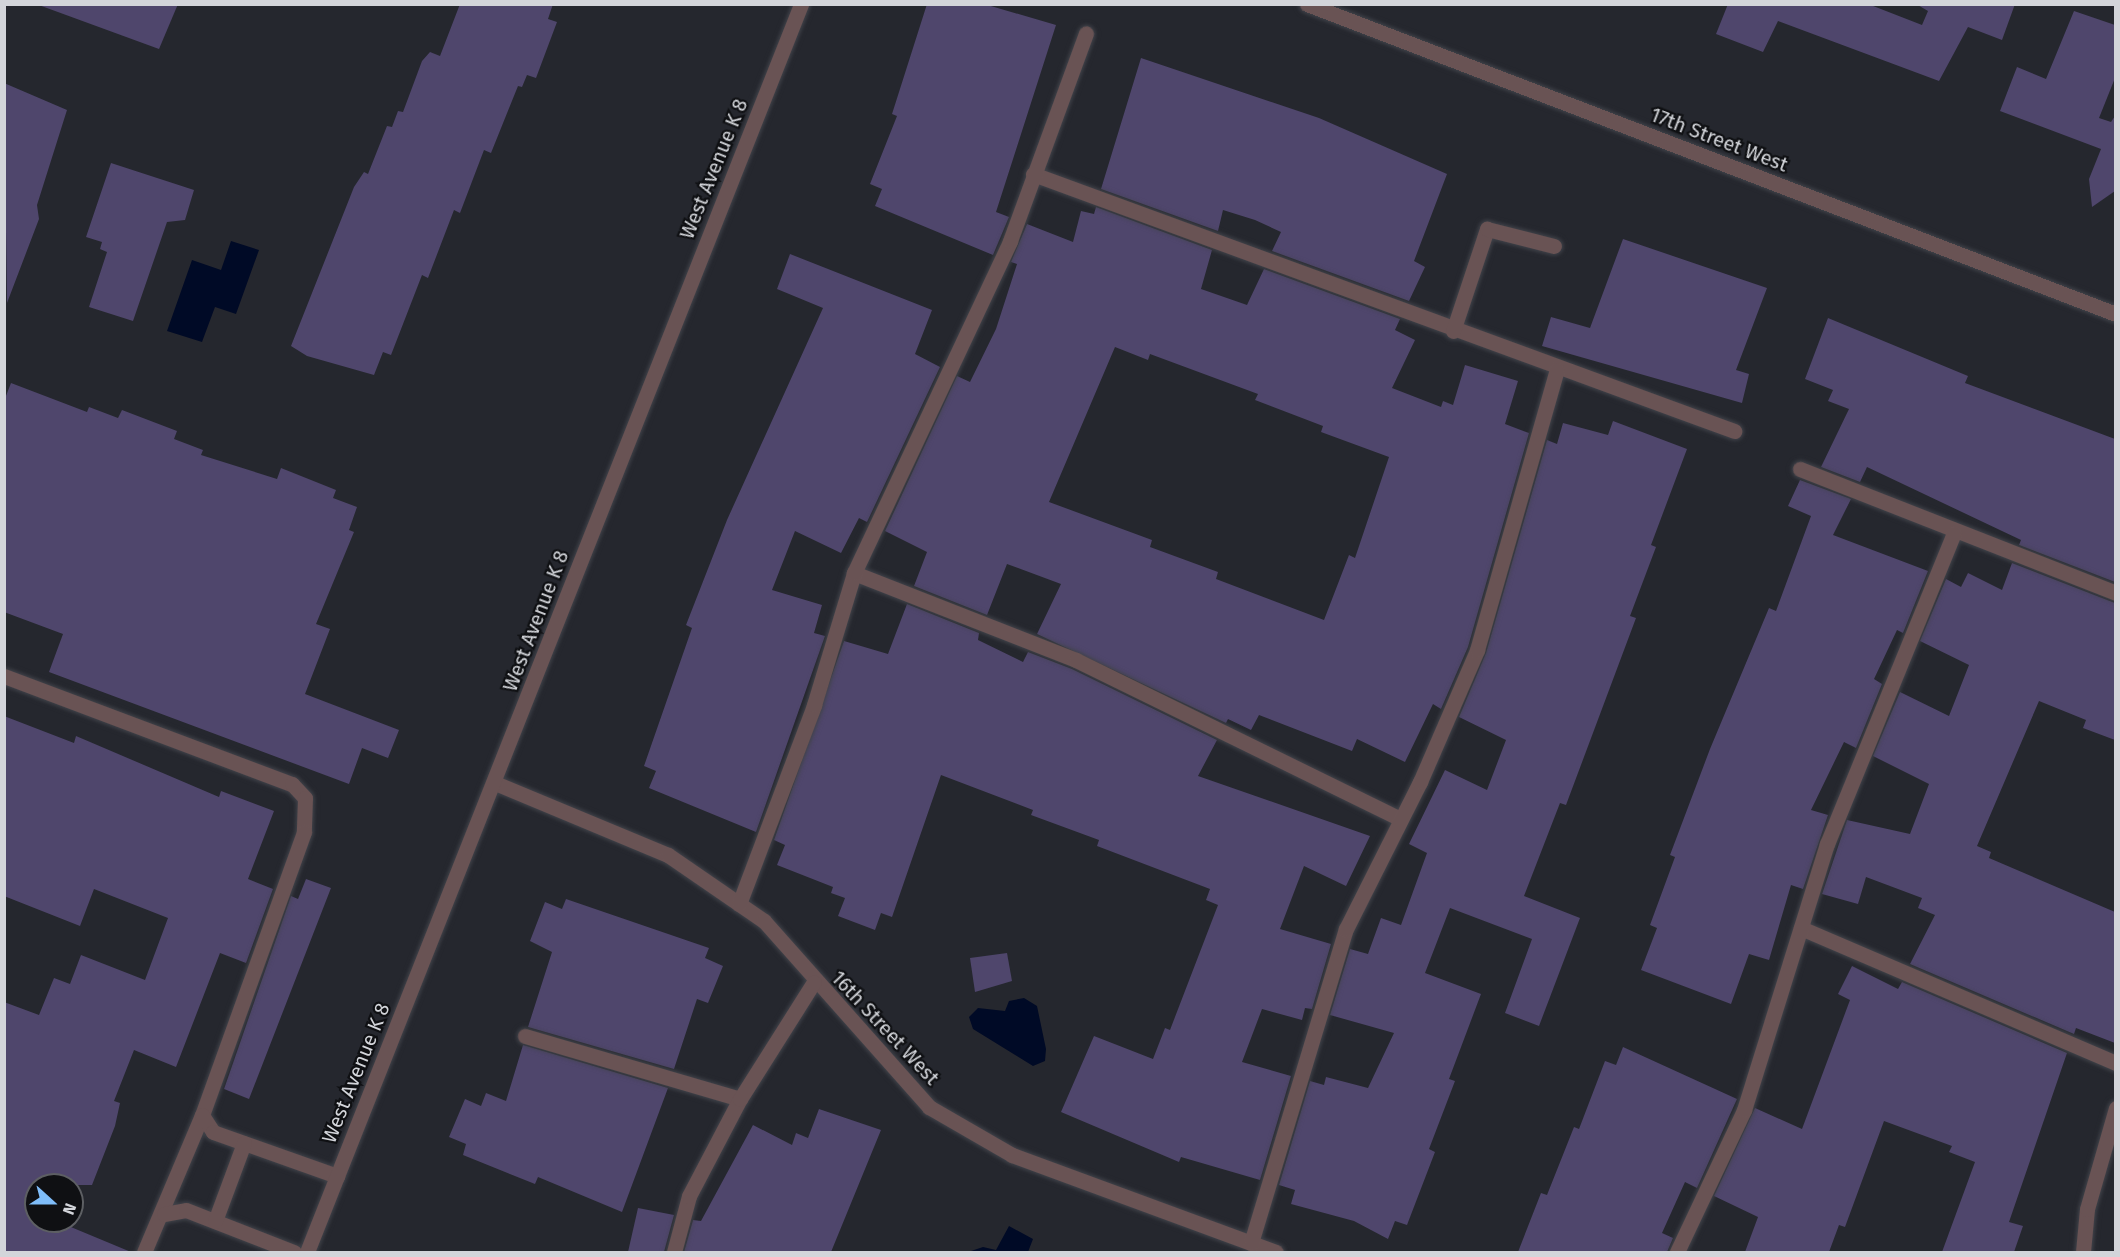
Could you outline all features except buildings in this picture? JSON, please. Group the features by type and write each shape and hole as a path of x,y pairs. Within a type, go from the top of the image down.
{"street":[{"name":"West Avenue K 8","path":"307,1252 495,783 801,4"},
{"name":"17th Street West","path":"1307,4 2115,314"},
{"path":"739,904 814,705 854,573 963,347 1034,174 1086,33"},
{"path":"1034,174 1557,370 1734,431"},
{"path":"1454,331 1487,229 1554,246"},
{"path":"1251,1243 1347,929 1477,650 1557,370"},
{"path":"1800,469 1954,533 2115,593"},
{"path":"1677,1252 1743,1110 1827,844 1954,533"},
{"path":"854,573 1076,660 1400,819"},
{"path":"4,676 292,784 305,798 304,832 202,1115 164,1214 144,1252"},
{"name":"16th Street West","path":"495,783 668,855 764,921 814,982 929,1107 1012,1155 1276,1252"},
{"path":"1800,928 2115,1063"},
{"path":"674,1252 689,1196 740,1099 814,982"},
{"path":"525,1036 740,1099"},
{"path":"2083,1252 2087,1209 2115,1108"},
{"path":"202,1115 205,1127 337,1176"},
{"path":"215,1221 244,1143"},
{"path":"164,1214 186,1210 294,1252"}],"water":[{"path":"231,241 259,250 236,314 215,307 202,342 167,331 192,260 221,270"},
{"path":"1024,998 1037,1006 1046,1049 1045,1061 1033,1066 973,1029 969,1017 978,1008 1005,1011 1009,1001"},
{"path":"1009,1226 1033,1239 1028,1252 968,1252 983,1247 996,1250"}]}
